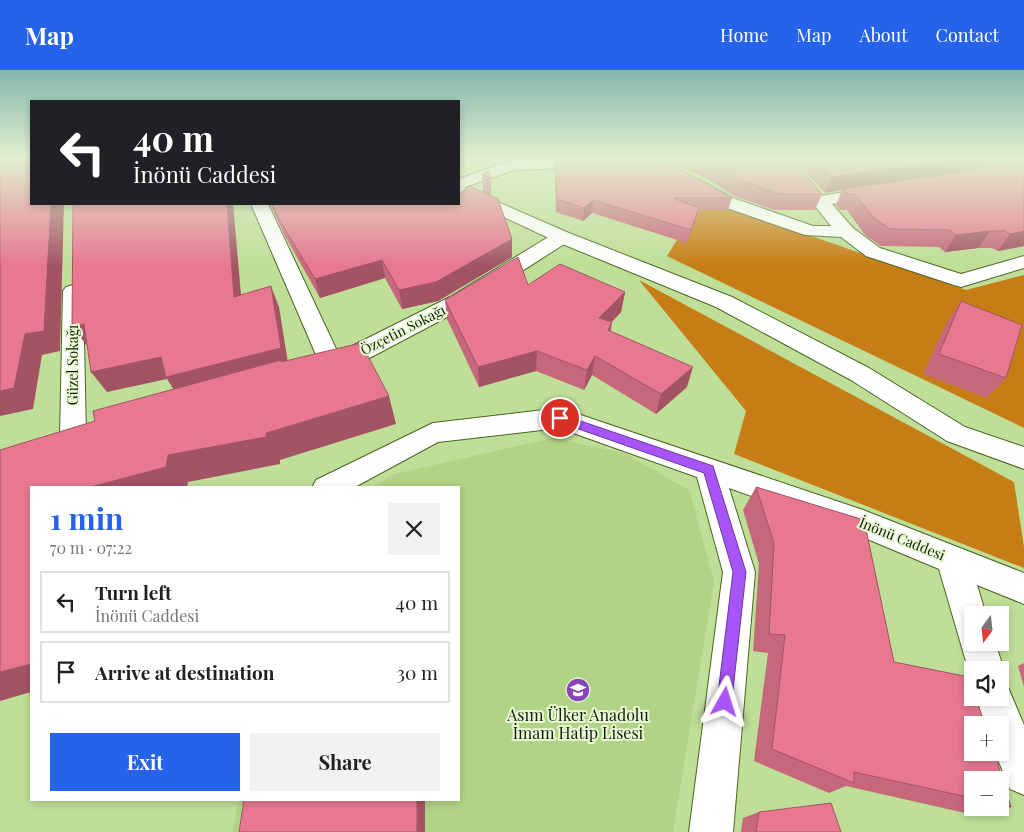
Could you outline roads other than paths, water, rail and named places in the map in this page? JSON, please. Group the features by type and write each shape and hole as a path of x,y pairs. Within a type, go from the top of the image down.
{"street":[{"path":"469,195 562,237 724,302 860,374 956,434 1024,458"},
{"path":"715,195 727,202 810,231 846,232"},
{"path":"814,195 846,232 873,252 961,281 1024,262"},
{"path":"820,201 863,195"},
{"name":"Özçetin Sokağı","path":"259,205 323,369 458,302 562,237"},
{"name":"Güzel Sokağı","path":"73,272 73,437"},
{"name":"İnönü Caddesi","path":"330,486 432,433 560,418 852,519 1024,589"},
{"path":"709,470 739,572 711,832"},
{"path":"953,560 966,606"},
{"path":"997,706 1024,775"}],"place":[{"name":"Asım Ülker Anadolu İmam Hatip Lisesi","path":"578,690"}]}
